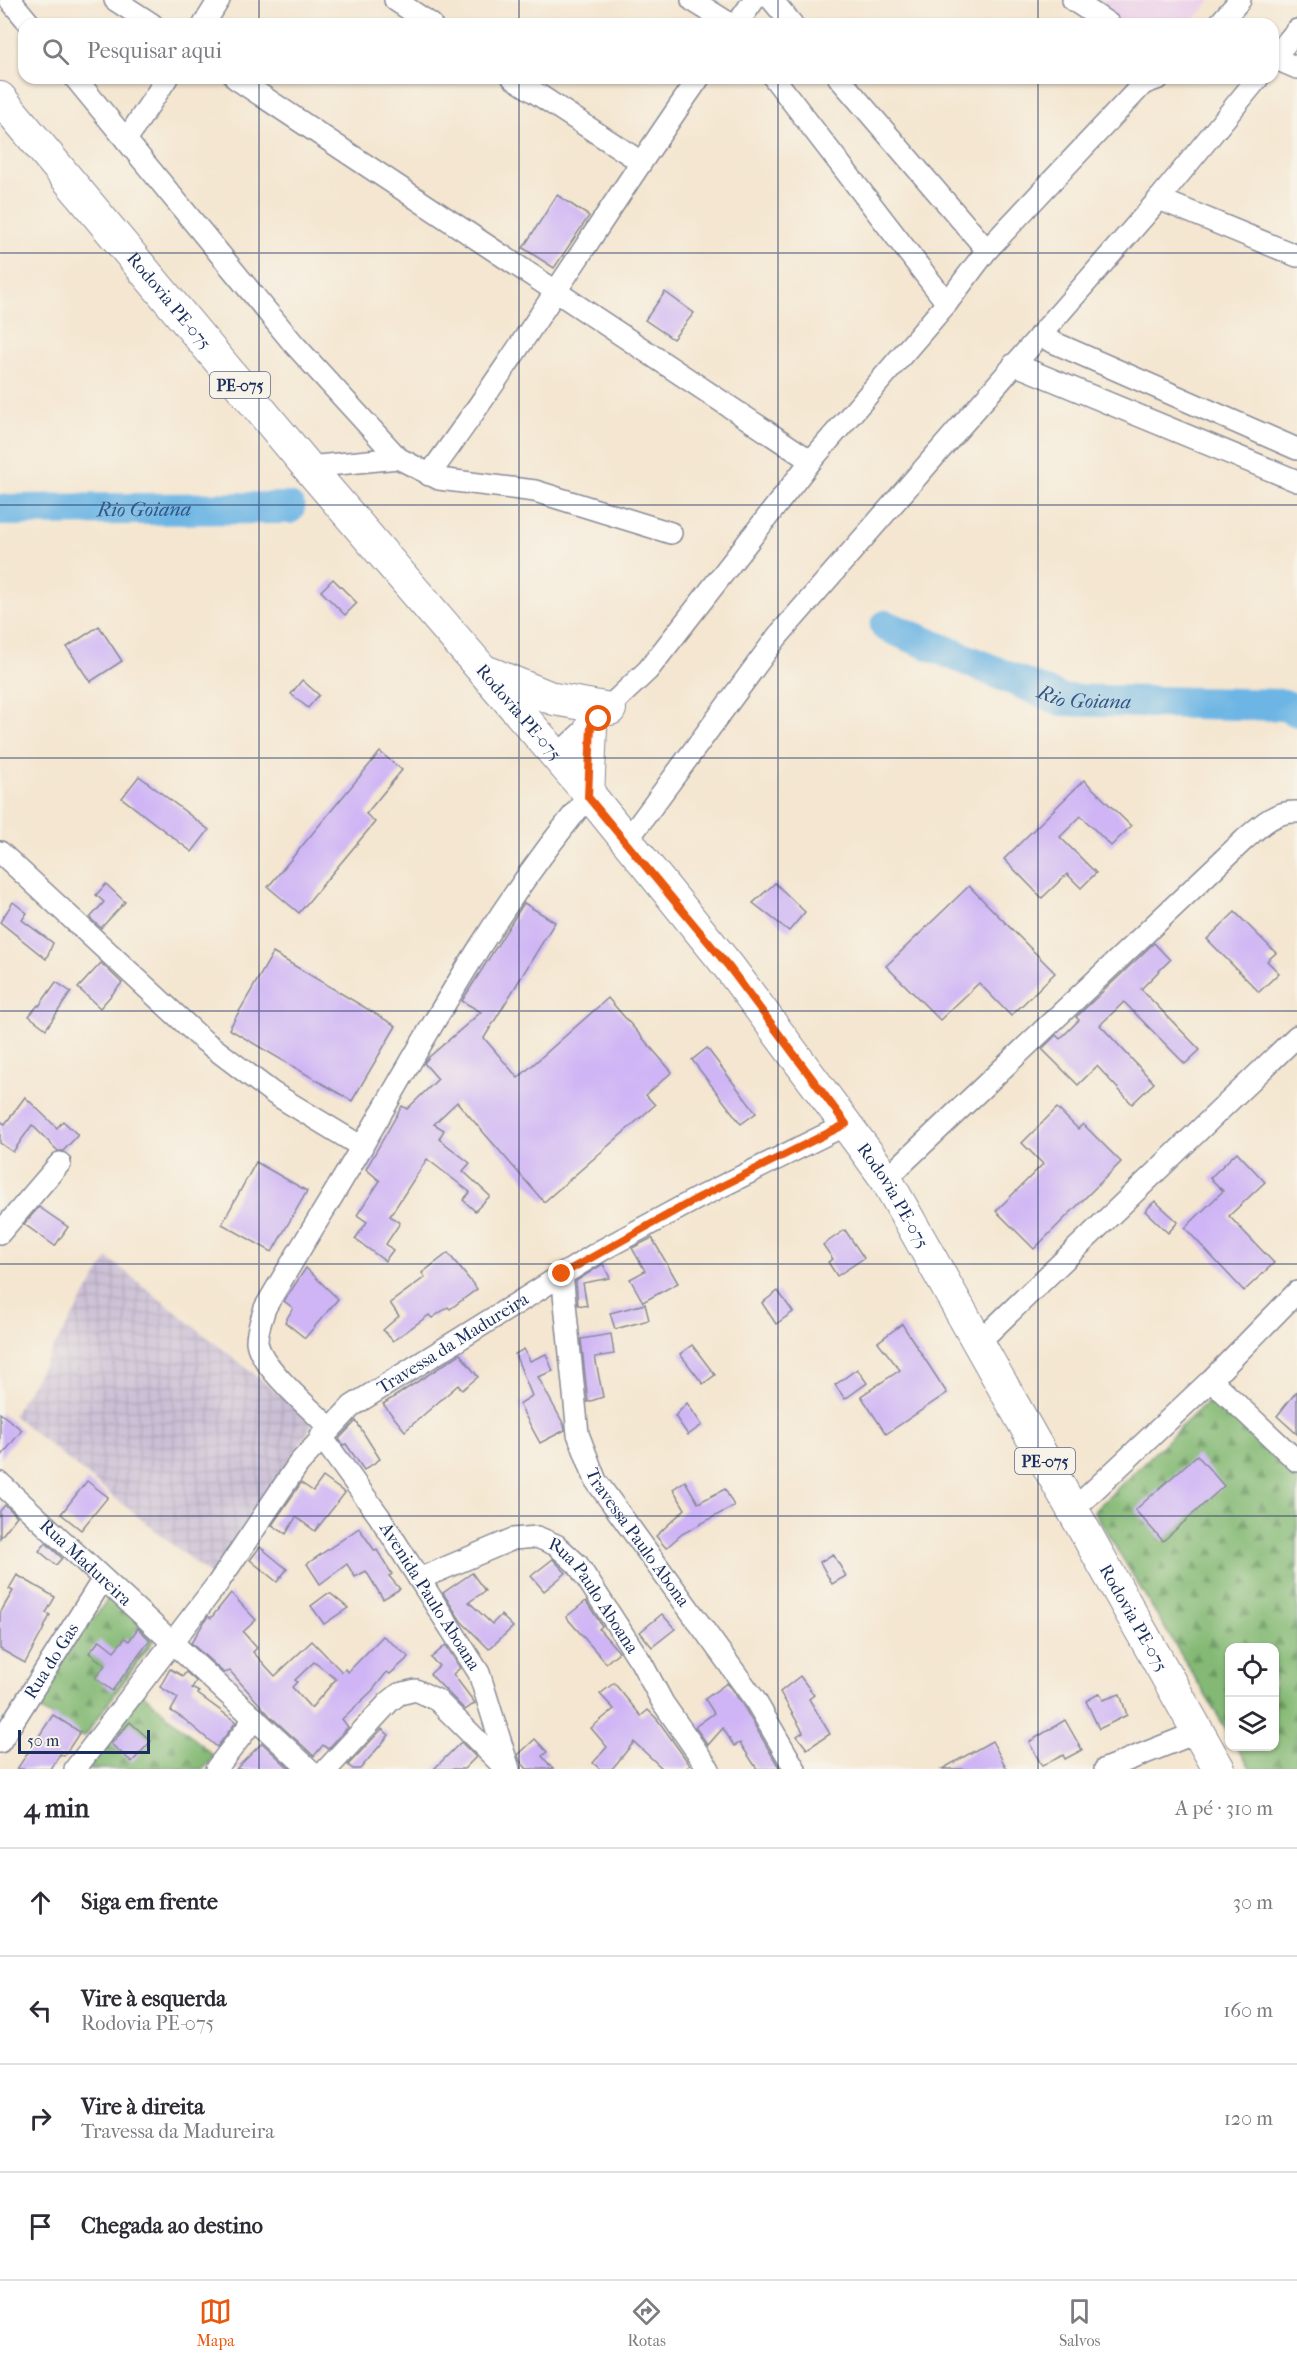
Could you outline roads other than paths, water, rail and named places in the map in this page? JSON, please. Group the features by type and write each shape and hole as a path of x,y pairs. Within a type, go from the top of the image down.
{"main road":[{"name":"Rodovia PE-075","path":"6,114 557,756 588,797 729,967 846,1124 886,1179 1219,1769"},
{"path":"483,671 601,718 588,797"}],"street":[{"path":"10,0 25,18"},
{"path":"115,0 143,18"},
{"path":"208,18 219,0"},
{"path":"395,0 422,18"},
{"path":"692,0 720,18"},
{"path":"741,18 754,0"},
{"path":"772,0 787,18"},
{"path":"1073,0 1100,18"},
{"path":"1224,18 1240,0"},
{"path":"1279,53 1297,30"},
{"path":"1279,61 1297,68"},
{"path":"80,84 293,343 398,458 429,475 545,494 671,533"},
{"path":"126,140 163,84"},
{"path":"244,84 811,461"},
{"path":"522,84 640,162"},
{"path":"429,475 557,292 640,162 695,84"},
{"path":"779,84 947,303"},
{"path":"844,84 987,250"},
{"path":"557,756 601,718 648,670 811,461 947,303 987,250 1145,84"},
{"path":"626,842 777,637 1159,199 1253,84"},
{"path":"1159,199 1297,256"},
{"path":"1040,336 1297,449"},
{"path":"1014,364 1297,481"},
{"path":"308,467 398,458"},
{"name":"Avenida Paulo Aboana","path":"508,1769 479,1673 326,1432 271,1367 261,1353 257,1341 265,1308 362,1147 406,1068 499,917 560,830 588,797"},
{"path":"886,1179 1244,840 1268,820 1284,811 1297,812"},
{"path":"0,852 228,1060 273,1093 362,1147"},
{"path":"978,1343 1297,1036"},
{"name":"Travessa da Madureira","path":"173,1643 218,1583 298,1463 352,1406 562,1274 698,1198 846,1124"},
{"path":"0,1233 60,1163"},
{"name":"Travessa Paulo Abona","path":"562,1274 574,1411 578,1434 596,1481 755,1700 795,1769"},
{"path":"1073,1510 1211,1380 1297,1292"},
{"path":"1211,1380 1297,1461"},
{"name":"Rua Madureira","path":"0,1483 309,1769"},
{"name":"Rua Paulo Aboana","path":"419,1579 513,1539 537,1538 556,1545 578,1565 641,1662 663,1703 709,1769"},
{"name":"Rua do Gas","path":"0,1742 103,1578"},
{"path":"75,1769 173,1643"},
{"path":"327,1769 389,1702 408,1690 425,1692 437,1700 508,1769"},
{"path":"216,1769 255,1718"},
{"path":"1105,1769 1198,1732"}],"waterway":[{"name":"Rio Goiana","path":"0,510 289,508"},
{"name":"Rio Goiana","path":"886,626 1062,700 1284,705 1297,711"}]}
